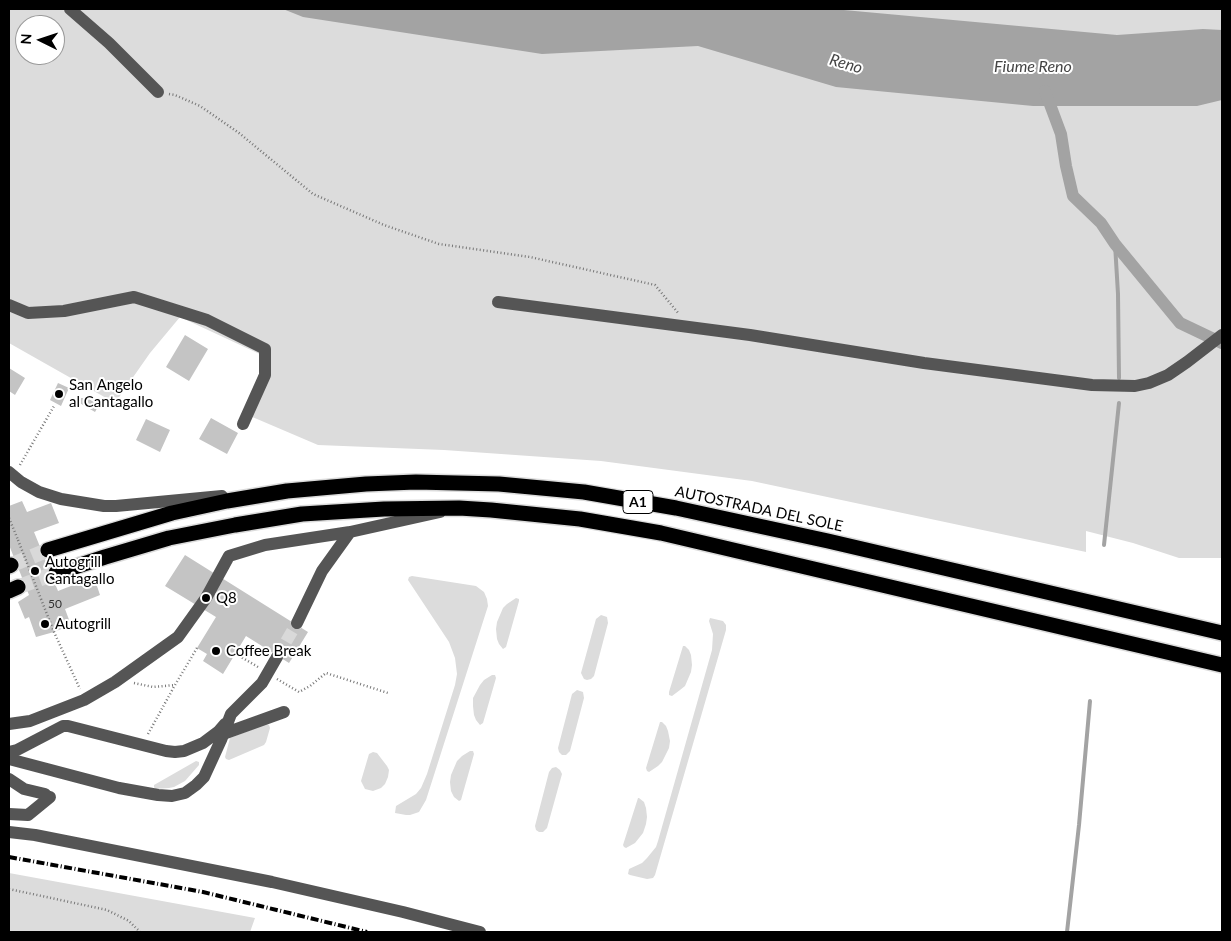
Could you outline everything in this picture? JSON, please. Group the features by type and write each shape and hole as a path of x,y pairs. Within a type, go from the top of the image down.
{"highway":[{"name":"AUTOSTRADA DEL SOLE","path":"48,550 172,513 287,491 416,482 500,484 584,492 676,508 819,539 1222,633"},
{"name":"A1","path":"56,573 169,538 302,514 384,509 460,508 491,510 580,518 661,533 1222,665"}],"lane":[{"path":"70,9 109,43 158,92"},
{"path":"9,305 28,313 64,311 134,297 208,320 265,349 264,375 243,424"},
{"path":"498,302 750,335 924,363 1092,385 1135,386 1149,383 1168,375 1222,334"},
{"path":"13,479 39,492 61,499 104,506 287,491"},
{"path":"9,724 30,721 84,700 115,682 178,636 206,598 229,556 265,545 350,532 460,508"},
{"path":"296,623 322,571 350,532"},
{"path":"9,759 118,788 172,796 185,792 204,777 231,714 262,683 277,658"},
{"path":"223,734 284,712"},
{"path":"9,752 17,750 63,726 175,752 184,751 203,743 219,731 229,720"},
{"path":"9,780 24,789 47,796 28,815 9,814"},
{"path":"9,832 272,882 480,932"}],"path":[{"path":"158,92 174,95 200,106 238,133 313,194 384,226 439,244 530,257 655,285 689,327"},
{"path":"13,479 54,406"},
{"path":"9,518 54,632 84,700"},
{"path":"146,746 149,732 197,648"},
{"path":"236,654 299,692 326,673 388,693"},
{"path":"127,682 154,687 175,685"},
{"path":"9,889 107,910 129,921 140,932"}],"shaded area":[{"path":"9,9 1222,9 1222,558 1179,558 1133,543 1086,531 1086,552 752,481 601,461 444,450 318,445 243,413 266,357 180,317 150,353 115,403 9,343"},
{"path":"412,576 476,586 484,592 488,606 426,800 419,812 406,815 395,813 396,806 416,794 421,788 427,774 457,674 455,658 449,642 408,580"},
{"path":"516,598 519,601 506,647 503,649 497,639 497,622 503,608"},
{"path":"601,615 607,617 608,623 594,676 587,680 584,679 581,673 596,619"},
{"path":"710,618 723,621 726,625 726,630 655,875 653,878 647,879 630,875 628,874 629,869 642,863 656,847 658,841 712,650 713,634 709,621"},
{"path":"683,646 689,650 691,655 691,672 685,686 672,696 669,695 669,692"},
{"path":"495,675 496,678 483,723 480,725 474,715 473,698 484,680"},
{"path":"577,690 583,692 584,698 570,751 566,755 562,755 558,748 572,694"},
{"path":"660,722 666,726 668,731 669,748 662,762 649,772 646,768"},
{"path":"266,724 270,728 264,745 229,760 226,759 230,738"},
{"path":"470,751 473,751 474,754 461,800 459,801 451,791 451,775 457,761"},
{"path":"377,753 389,770 385,784 373,791 365,789 361,781 369,754"},
{"path":"196,761 199,762 199,765 185,781 174,787 155,789 154,785"},
{"path":"556,767 562,774 547,828 543,832 539,832 535,826 549,772 552,768"},
{"path":"638,798 644,802 646,808 646,824 643,833 635,843 626,848 623,845"},
{"path":"9,873 255,918 250,932 9,932"}],"water":[{"name":"Fiume Reno","path":"283,9 833,9 1117,35 1203,29 1222,30 1222,100 1197,106 1033,106 836,87 698,46 542,54 303,17"}],"building":[{"path":"185,335 208,349 189,381 166,367"},
{"path":"9,368 25,378 15,395 9,391"},
{"name":"San Angelo al Cantagallo","path":"58,383 69,388 61,406 50,400"},
{"path":"81,398 87,398 99,405 95,412 78,402"},
{"path":"211,418 238,433 227,454 199,439"},
{"path":"146,419 170,430 160,452 136,440"},
{"name":"Autogrill Cantagallo","path":"22,501 27,512 51,503 59,523 34,532 58,591 94,577 100,595 65,609 71,625 36,637 29,617 25,619 18,602 29,595 9,545 9,506"},
{"path":"185,555 308,632 289,663 246,636 223,674 203,661 207,654 197,648 216,617 165,586"}],"waterway":[{"path":"1045,91 1061,134 1073,196 1101,223 1115,244 1180,323 1222,343"},
{"path":"1115,244 1118,294 1119,378"},
{"path":"1104,545 1119,403"},
{"path":"1067,932 1090,701"}],"tunnel":[{"path":"11,565 48,550"},
{"path":"18,587 56,573"},
{"path":"277,657 297,623"}],"railway":[{"path":"9,857 203,892 367,932"}],"place":[{"name":"San Angelo al Cantagallo","path":"59,394"},
{"name":"Autogrill Cantagallo","path":"35,571"},
{"name":"Q8","path":"206,598"},
{"name":"Autogrill","path":"45,624"},
{"name":"Coffee Break","path":"216,651"}],"water label":[{"name":"Reno","path":"846,64"}]}
